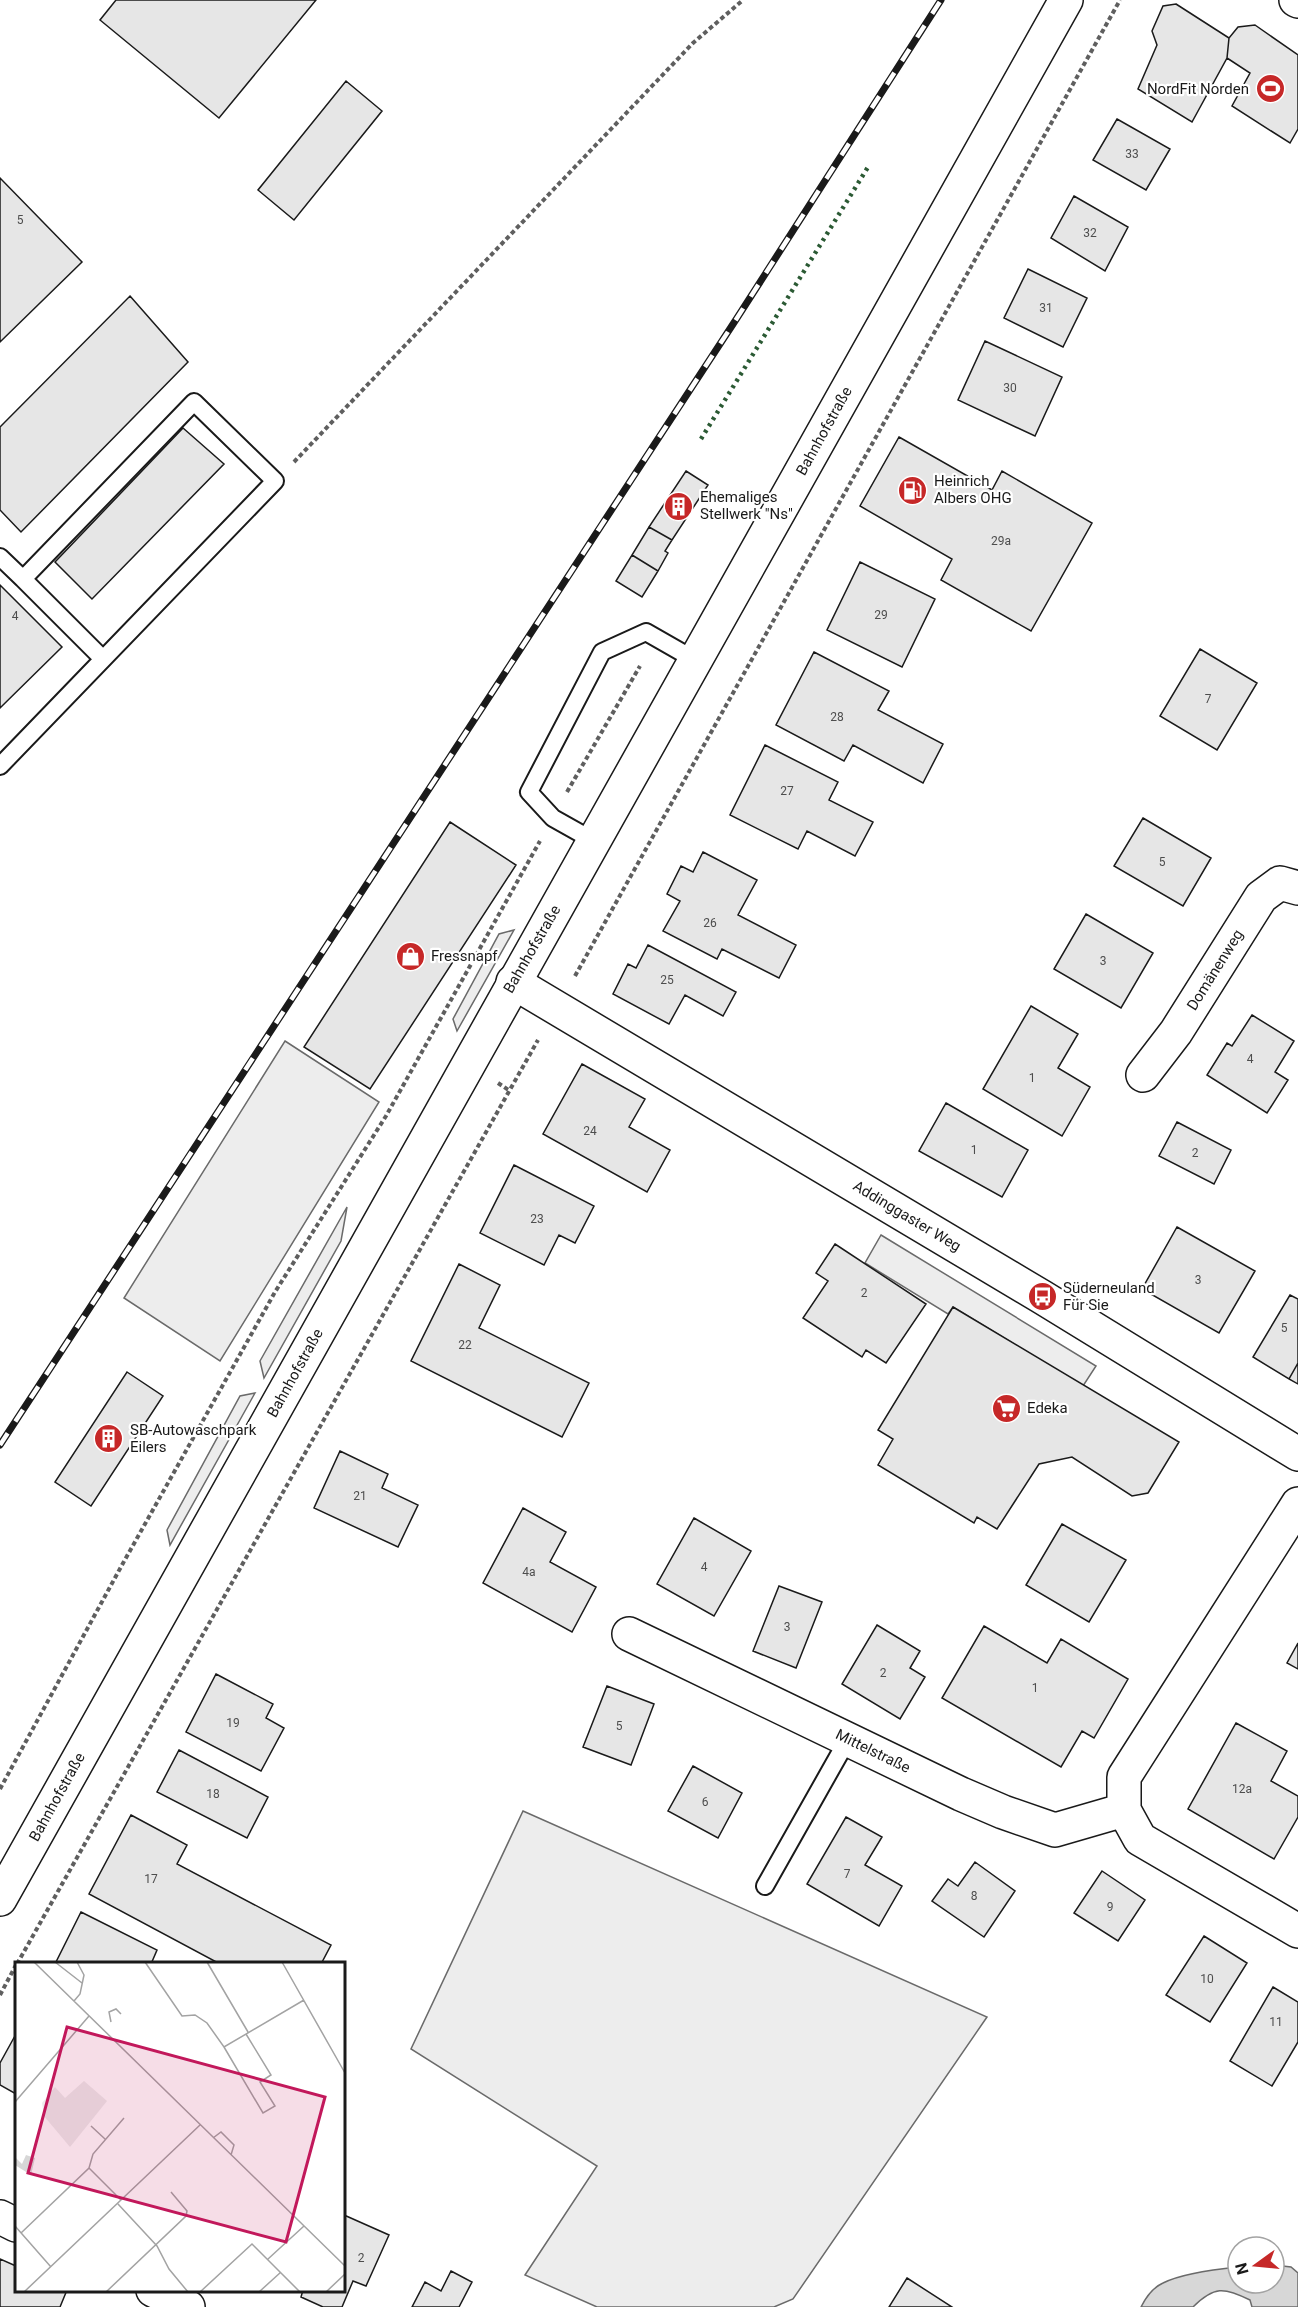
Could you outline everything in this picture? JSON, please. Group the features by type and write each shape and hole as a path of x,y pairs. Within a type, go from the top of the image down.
{"street":[{"name":"Bahnhofstraße","path":"0,1899 1066,0"},
{"name":"Domänenweg","path":"1143,1075 1176,1032 1261,897 1280,883 1298,888"},
{"name":"Addinggaster Weg","path":"513,982 1042,1297 1298,1454"},
{"path":"1298,1504 1124,1777 1124,1810 1140,1839 1298,1931"},
{"name":"Mittelstraße","path":"629,1634 1003,1812 1055,1830 1124,1810"},
{"path":"0,2217 15,2224"},
{"path":"157,2292 188,2307"}],"lane":[{"path":"0,766 275,481 194,402 23,579"},
{"path":"0,557 103,659"},
{"path":"594,841 553,818 529,792 602,652 646,632 695,660"},
{"path":"765,1886 848,1739"}],"path":[{"path":"275,481 693,43 743,0"},
{"path":"0,1789 107,1591 275,1292 386,1116 656,638"},
{"path":"0,1995 15,1967"}],"shaded area":[{"path":"514,930 457,1031 453,1019 499,934"},
{"path":"285,1041 379,1102 220,1361 124,1298"},
{"path":"347,1207 341,1241 264,1378 260,1361"},
{"path":"881,1235 1096,1366 1083,1386 953,1307 948,1314 865,1263"},
{"path":"255,1393 170,1545 167,1530 240,1396"},
{"path":"523,1811 987,2017 793,2299 774,2307 597,2307 525,2275 597,2166 411,2049"},
{"path":"1286,2266 1291,2267 1298,2273 1298,2307 1252,2307 1250,2300 1238,2295 1286,2295"},
{"path":"1226,2269 1226,2291 1213,2292 1193,2307 1141,2307 1150,2293 1159,2285 1200,2272"}],"building":[{"path":"116,0 316,0 219,118 100,20"},
{"path":"1176,4 1229,38 1227,58 1192,122 1138,89 1157,45 1152,31 1163,6"},
{"name":"NordFit Norden","path":"1255,25 1298,55 1298,129 1290,143 1232,106 1250,73 1227,58 1229,38 1238,27"},
{"path":"346,81 382,111 294,220 258,190"},
{"path":"1117,119 1170,149 1146,190 1093,160"},
{"path":"0,178 82,262 0,342"},
{"path":"1074,196 1128,227 1105,271 1051,238"},
{"path":"1028,269 1087,298 1063,347 1004,318"},
{"path":"130,296 188,362 21,532 0,510 0,427"},
{"path":"985,341 1062,377 1035,436 958,400"},
{"path":"183,428 224,464 92,599 55,562"},
{"path":"899,437 992,490 1002,471 1092,523 1031,631 941,580 952,559 860,506"},
{"name":"Ehemaliges Stellwerk \"Ns\"","path":"686,471 708,485 672,540 649,527"},
{"path":"649,527 672,540 665,551 668,553 658,571 632,555"},
{"path":"632,555 658,571 642,597 616,581"},
{"path":"860,562 935,599 902,667 827,630"},
{"path":"0,585 62,647 0,708"},
{"path":"1200,649 1257,683 1217,750 1160,716"},
{"path":"814,652 889,691 878,710 943,744 923,783 853,745 844,761 776,725"},
{"path":"765,745 838,782 829,800 873,822 855,856 807,831 798,849 730,815"},
{"path":"1143,818 1211,858 1183,906 1114,866"},
{"name":"Fressnapf","path":"450,822 516,865 370,1089 304,1047"},
{"path":"703,852 757,880 738,915 796,945 779,978 722,949 717,959 663,931 680,901 667,894 681,866 693,872"},
{"path":"1086,914 1153,953 1121,1008 1054,969"},
{"path":"648,945 736,992 723,1016 685,995 669,1024 613,994 628,964 636,968"},
{"path":"1031,1006 1078,1034 1058,1068 1090,1087 1062,1136 983,1089"},
{"path":"1252,1015 1294,1041 1275,1072 1288,1080 1267,1113 1207,1075 1227,1043 1232,1046"},
{"path":"582,1064 645,1099 629,1127 670,1150 647,1192 543,1134"},
{"path":"946,1103 1028,1150 1002,1197 919,1151"},
{"path":"1177,1122 1231,1150 1214,1184 1159,1156"},
{"path":"514,1165 594,1206 575,1243 559,1235 544,1265 480,1233"},
{"path":"1177,1227 1255,1271 1219,1333 1142,1289"},
{"path":"835,1244 926,1304 886,1363 866,1350 862,1357 803,1318 828,1281 816,1273"},
{"path":"459,1264 500,1285 479,1328 589,1383 562,1437 411,1361"},
{"path":"1290,1295 1298,1299 1298,1363 1289,1379 1253,1357"},
{"name":"Edeka","path":"953,1307 1179,1442 1148,1493 1132,1496 1072,1457 1039,1464 997,1529 977,1517 974,1523 878,1465 893,1439 878,1430"},
{"path":"1298,1363 1298,1384 1289,1379"},
{"name":"SB-Autowaschpark Eilers","path":"127,1372 163,1396 91,1506 55,1482"},
{"path":"340,1451 388,1474 382,1488 418,1505 398,1547 314,1508"},
{"path":"523,1508 566,1532 550,1562 596,1587 572,1632 483,1583"},
{"path":"694,1518 751,1551 714,1616 657,1584"},
{"path":"1062,1524 1126,1560 1089,1622 1026,1585"},
{"path":"779,1586 822,1602 796,1668 753,1651"},
{"path":"877,1625 920,1651 910,1668 925,1677 900,1719 842,1684"},
{"path":"984,1626 1047,1663 1061,1639 1128,1679 1094,1738 1082,1731 1061,1767 942,1698"},
{"path":"1298,1643 1298,1669 1287,1663"},
{"path":"216,1674 273,1704 266,1718 284,1728 261,1771 186,1732"},
{"path":"607,1686 654,1704 631,1765 583,1747"},
{"path":"1236,1723 1287,1751 1271,1781 1298,1796 1298,1817 1274,1859 1188,1809"},
{"path":"179,1750 268,1797 247,1838 157,1792"},
{"path":"693,1766 742,1793 718,1838 668,1811"},
{"path":"131,1815 187,1845 177,1864 331,1945 322,1962 216,1962 89,1894"},
{"path":"846,1817 882,1837 865,1865 902,1886 879,1926 807,1884"},
{"path":"975,1862 1015,1891 984,1937 932,1901 948,1879 958,1886"},
{"path":"1102,1871 1145,1900 1118,1941 1074,1913"},
{"path":"81,1912 157,1950 152,1962 56,1962"},
{"path":"1204,1936 1247,1963 1210,2022 1166,1995"},
{"path":"1273,1987 1298,2002 1298,2042 1272,2086 1230,2061"},
{"path":"15,2036 15,2093 0,2085 0,2063"},
{"path":"345,2215 389,2235 366,2286 353,2281 342,2307 323,2307 301,2297 302,2292 345,2292"},
{"path":"0,2259 15,2266 15,2292 66,2292 60,2307 0,2307"},
{"path":"451,2271 472,2282 459,2307 412,2307 425,2282 441,2291"},
{"path":"907,2278 952,2307 889,2307"}],"railway":[{"path":"0,1445 737,318 941,0"}],"hedge":[{"path":"701,439 868,167"}],"place":[{"name":"NordFit Norden","path":"1270,89"},
{"name":"Heinrich Albers OHG","path":"913,490"},
{"name":"Ehemaliges Stellwerk \"Ns\"","path":"679,506"},
{"name":"Fressnapf","path":"410,956"},
{"name":"Süderneuland Für Sie","path":"1042,1297"},
{"name":"Edeka","path":"1006,1408"},
{"name":"SB-Autowaschpark Eilers","path":"109,1439"}]}
